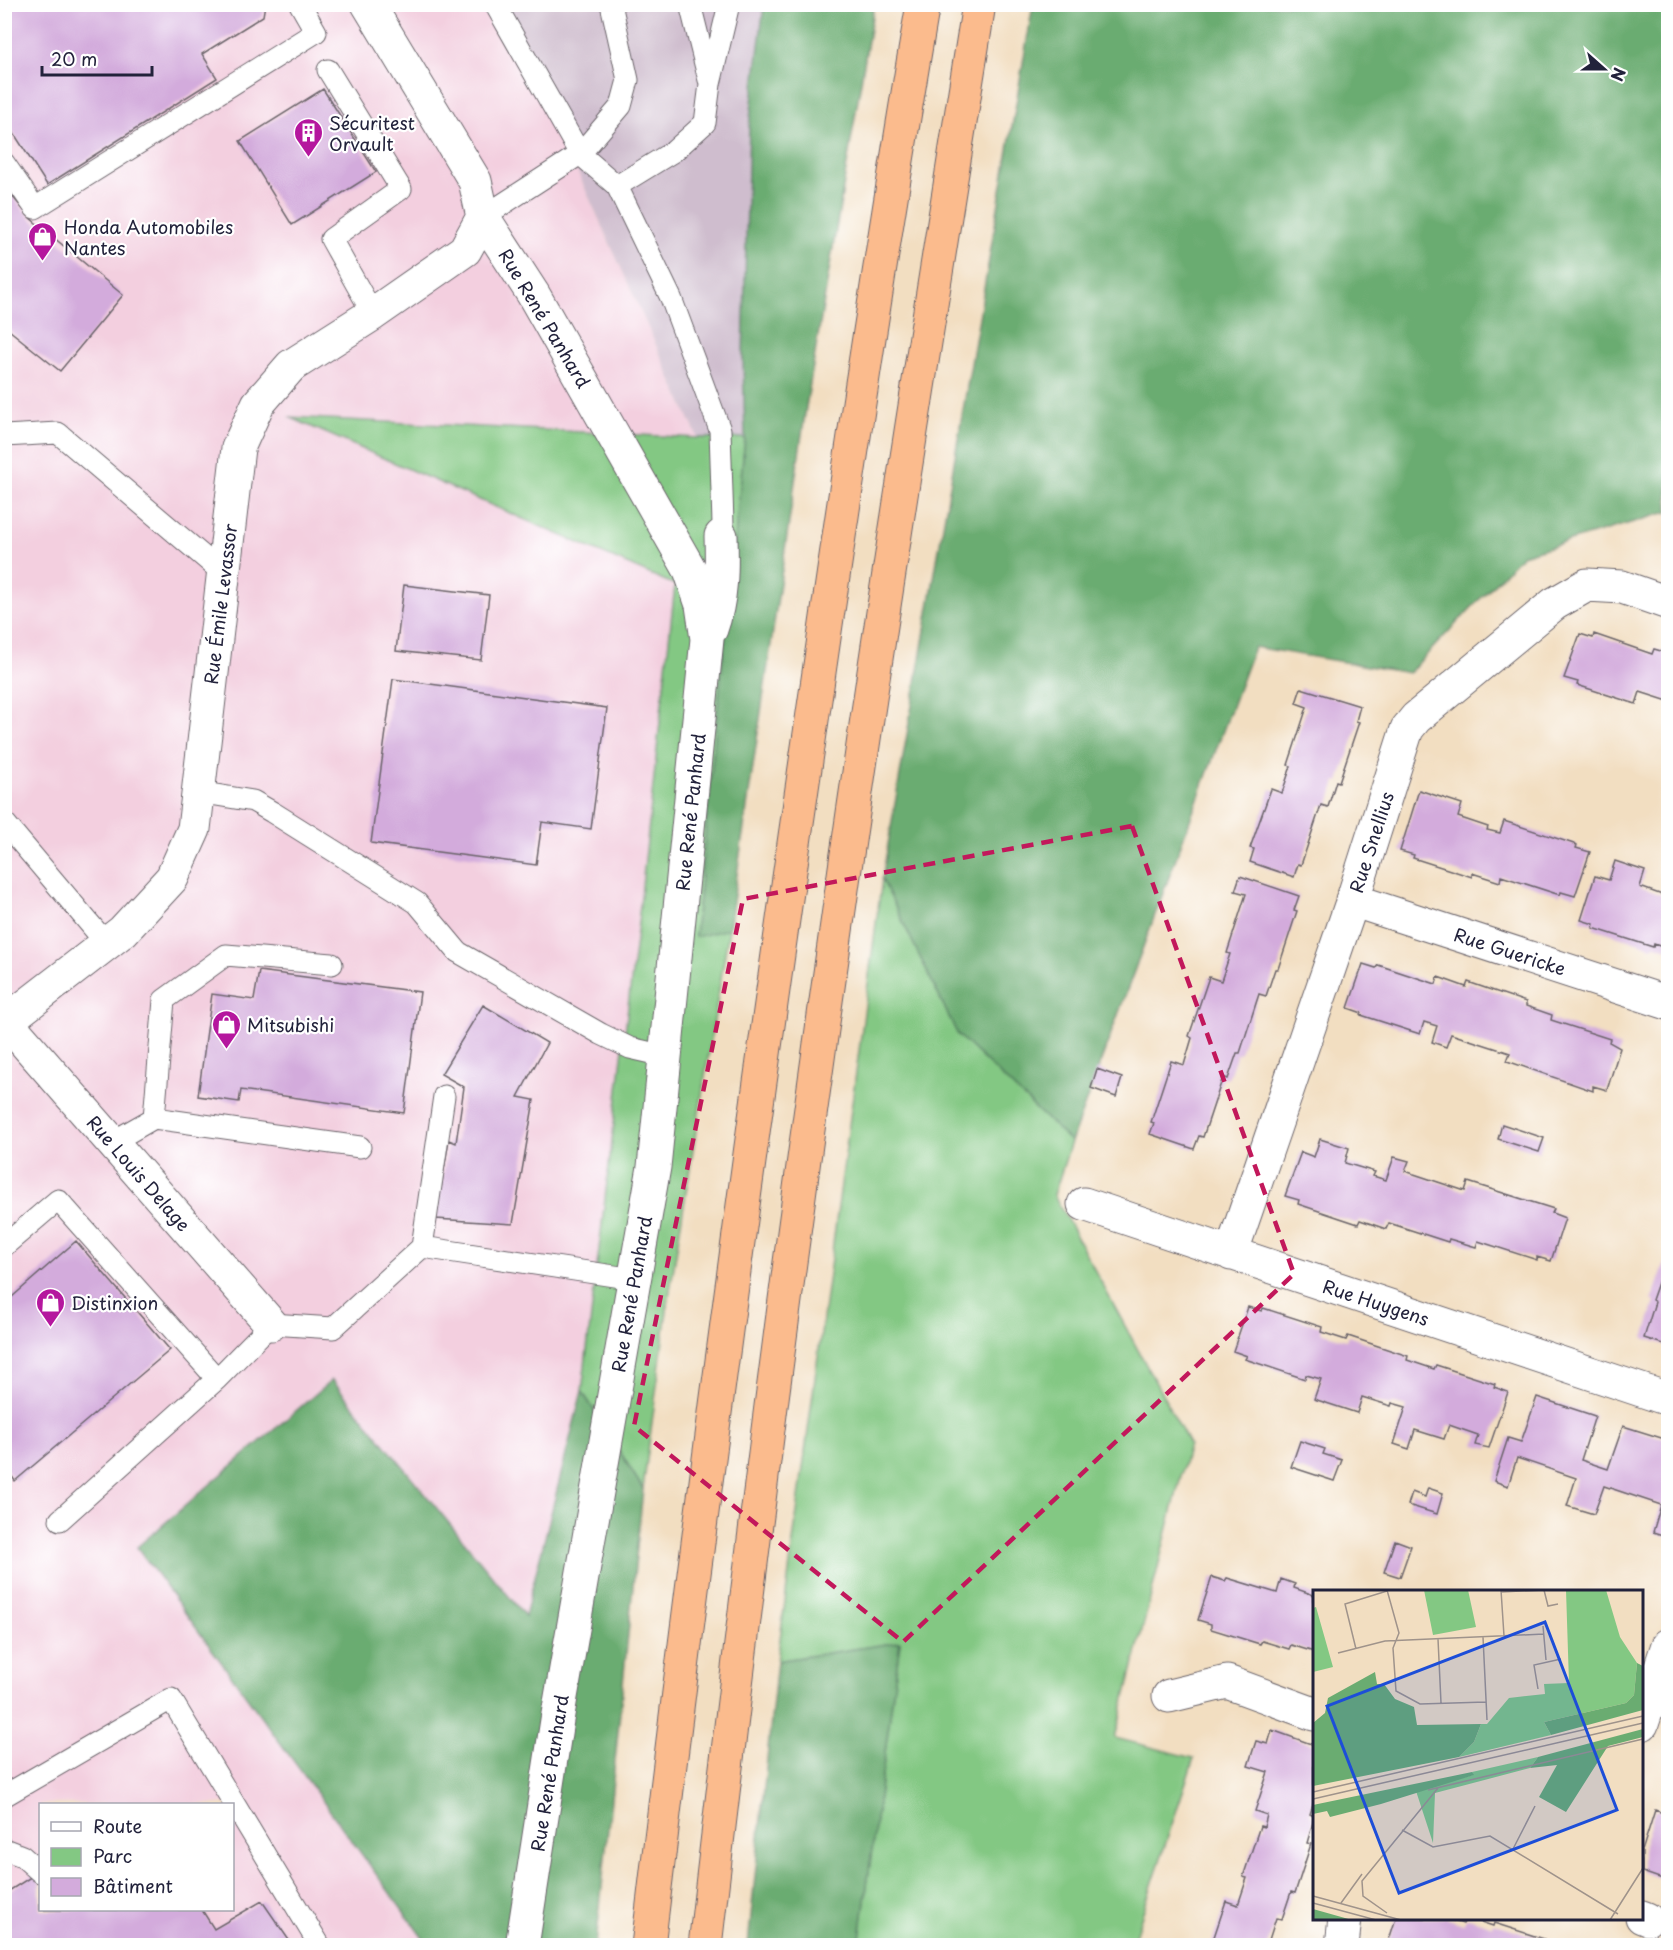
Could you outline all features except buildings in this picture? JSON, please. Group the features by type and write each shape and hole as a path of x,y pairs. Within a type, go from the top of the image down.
{"highway":[{"path":"648,1946 677,1698 782,923 844,504 923,4"},
{"path":"705,1946 738,1661 832,957 905,468 979,4"}],"street":[{"name":"Rue René Panhard","path":"368,4 475,181 483,217 533,294 690,570 702,605 707,639 654,1167 557,1720 522,1946"},
{"name":"Rue Émile Levassor","path":"5,1022 123,931 172,878 194,829 238,448 258,404 291,366 373,314 465,250 483,217"},
{"name":"Rue René Panhard","path":"707,639 716,615 722,572 721,536"},
{"name":"Rue Snellius","path":"1231,1254 1352,900 1407,729 1416,718 1554,604 1587,585 1622,587 1668,603"},
{"name":"Rue Guericke","path":"1352,900 1668,1003"},
{"name":"Rue Louis Delage","path":"5,1022 272,1324"},
{"name":"Rue Huygens","path":"1084,1204 1668,1399"},
{"path":"1643,1718 1668,1645"},
{"path":"1169,1696 1227,1682 1313,1714"},
{"path":"1342,1946 1346,1920"}],"lane":[{"path":"4,163 35,208 316,32 300,4"},
{"path":"495,4 580,154 617,186 671,298 720,430 723,525 721,536"},
{"path":"483,217 580,154 621,106 628,80 611,4"},
{"path":"690,4 710,84"},
{"path":"617,186 674,151 705,123 710,84 729,4"},
{"path":"328,70 401,189 331,239 373,314"},
{"path":"4,436 58,433 224,574"},
{"path":"198,792 253,801 417,903 458,952 602,1034 630,1048 665,1056"},
{"path":"4,822 106,944"},
{"path":"154,1118 164,1000 226,955 332,964"},
{"path":"60,1520 217,1379 272,1324 333,1328 422,1246 444,1096"},
{"path":"112,1142 154,1118 360,1147"},
{"path":"4,1246 58,1200 217,1379"},
{"path":"422,1246 634,1279"},
{"path":"4,1796 171,1699 234,1803"},
{"path":"234,1803 320,1946"},
{"path":"4,1849 22,1856 39,1871"}],"highlighted area":[{"path":"1132,826 1294,1274 903,1642 634,1426 743,899"}],"shaded area":[{"path":"5,5 502,5 698,438 291,418 675,585 638,923 582,1391 525,1616 332,1380 138,1548 428,1945 5,1946"},
{"path":"502,5 764,5 749,127 745,438 698,438"}],"green space":[{"path":"764,5 874,5 806,407 729,929 695,937 745,438 743,358 749,127"},
{"path":"1033,5 1668,5 1668,512 1522,555 1409,673 1254,647 1071,1142 958,1035 882,879"},
{"path":"289,417 698,438 745,438 695,936 729,929 668,1303 643,1489 582,1391 638,923 675,585"},
{"path":"882,879 958,1035 1071,1142 1054,1195 1189,1444 1115,1738 1194,1758 1132,1945 859,1945 900,1642 777,1661"},
{"path":"332,1380 525,1616 582,1391 643,1489 596,1945 428,1945 137,1547"},
{"path":"900,1642 859,1945 748,1945 777,1661"}],"place":[{"name":"Sécuritest Orvault","path":"308,158"},
{"name":"Honda Automobiles Nantes","path":"43,262"},
{"name":"Mitsubishi","path":"226,1050"},
{"name":"Distinxion","path":"50,1328"}]}
